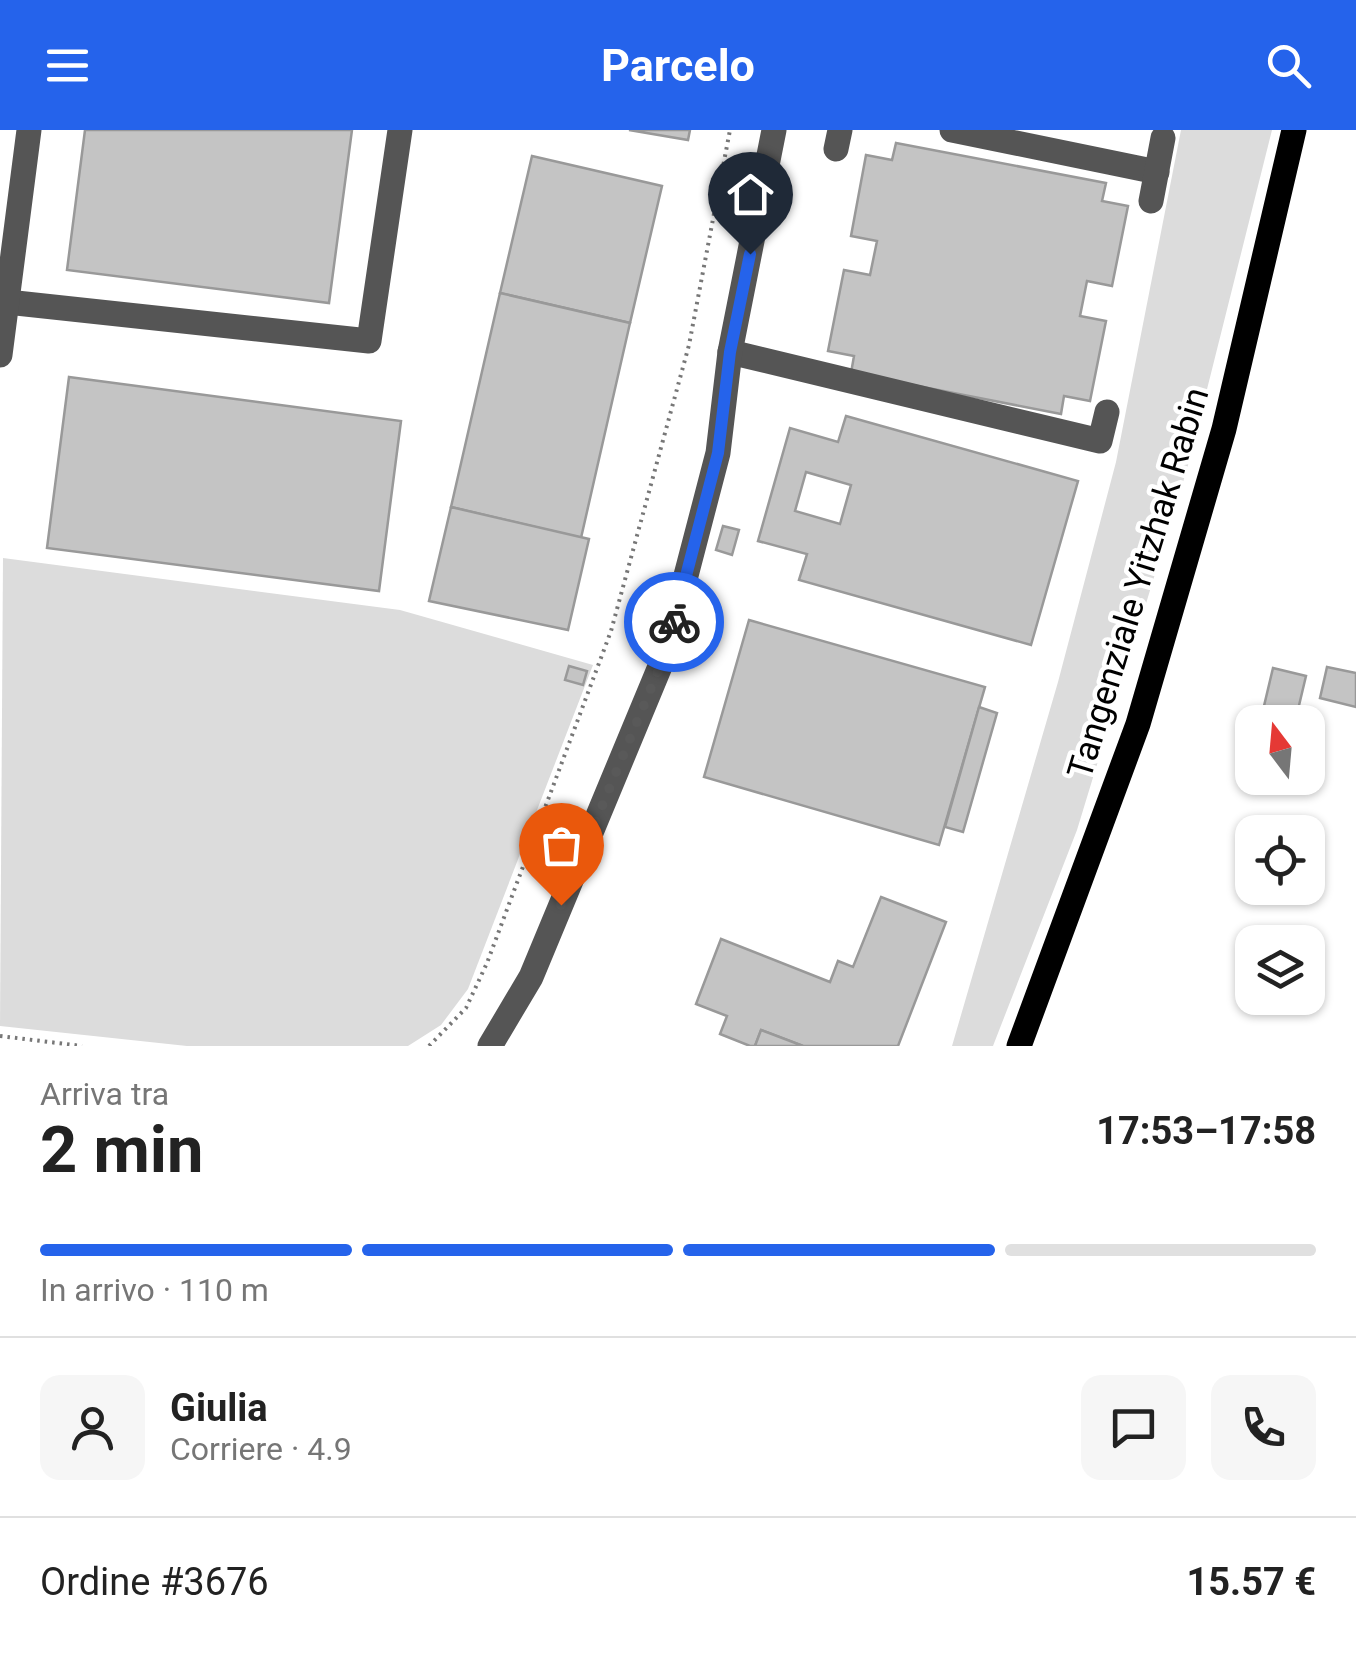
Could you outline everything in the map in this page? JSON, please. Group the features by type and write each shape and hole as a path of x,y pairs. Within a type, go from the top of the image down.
{"main road":[{"name":"Tangenziale Yitzhak Rabin","path":"1019,1046 1138,724 1224,429 1294,130"}],"street":[{"path":"0,356 30,130"},
{"path":"7,302 369,341 400,130"},
{"path":"490,1046 531,978 666,652 718,453 730,352 774,130"},
{"path":"952,130 1157,172"},
{"path":"1151,202 1163,138"},
{"path":"730,352 796,357 1100,441 1107,412"}],"path":[{"path":"429,1046 466,1008 487,964 611,631 689,345 730,130"},
{"path":"0,1036 82,1046"}],"shaded area":[{"path":"1181,130 1272,130 1187,469 1077,830 993,1046 952,1046 1058,682 1116,462"},
{"path":"3,558 400,610 593,665 468,989 441,1025 408,1046 187,1046 0,1026"}],"building":[{"path":"85,130 352,130 329,303 67,270"},
{"path":"629,130 690,130 688,140"},
{"path":"896,143 1106,183 1102,201 1128,206 1112,286 1087,281 1080,316 1106,321 1090,401 1064,396 1061,414 851,373 854,356 828,351 844,270 870,275 877,241 851,236 866,155 892,160"},
{"path":"532,156 662,186 630,323 500,293"},
{"path":"500,293 630,323 581,538 451,507"},
{"path":"69,377 401,421 379,591 47,548"},
{"path":"846,416 1078,481 1031,645 799,580 807,554 758,541 790,428 838,442","holes":["806,472 851,485 840,524 795,511"]},
{"path":"451,507 589,539 568,630 429,601"},
{"path":"723,526 739,530 732,555 716,550"},
{"path":"749,620 985,687 939,845 704,777"},
{"path":"569,666 587,671 583,685 565,680"},
{"path":"1327,667 1356,673 1356,707 1320,698"},
{"path":"1273,668 1306,676 1299,705 1264,705"},
{"path":"979,707 997,713 963,832 945,827"},
{"path":"881,897 946,922 898,1046 803,1046 761,1030 755,1046 750,1046 720,1034 727,1016 696,1004 721,939 830,982 838,961 853,967"},
{"path":"761,1030 803,1046 755,1046"}],"way so far":[{"path":"561,905 666,652 674,622"}],"route":[{"path":"674,622 718,453 730,352 750,254"}]}
